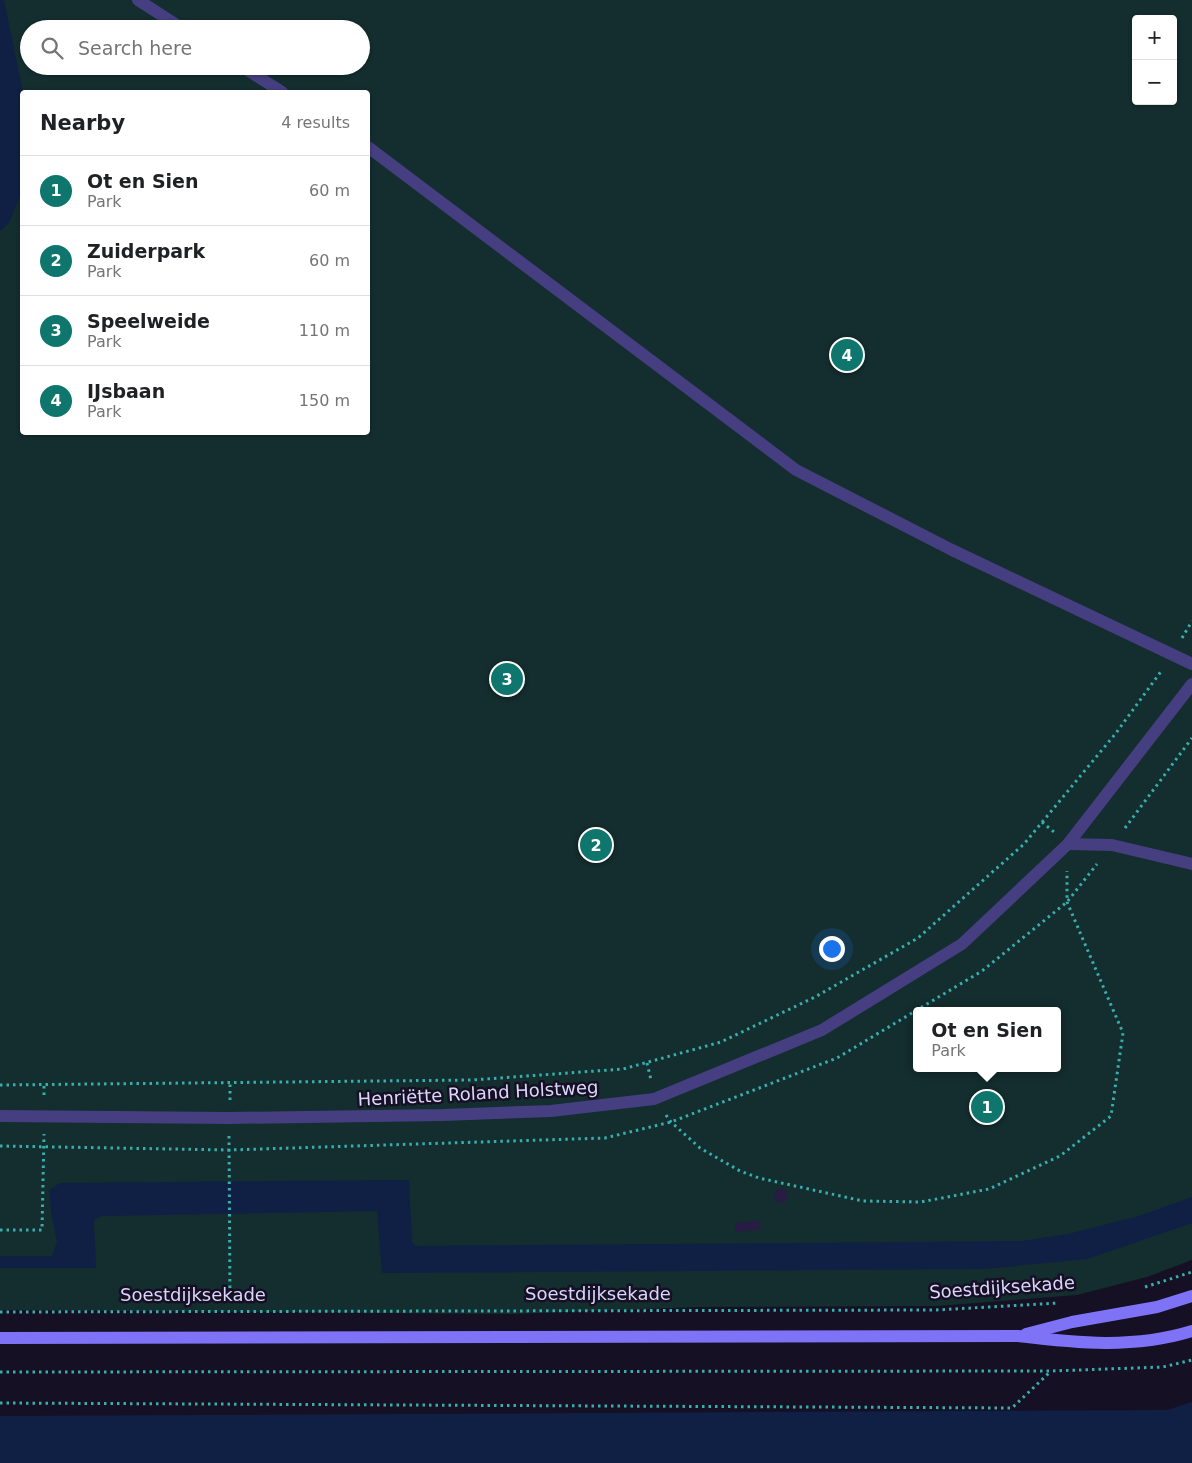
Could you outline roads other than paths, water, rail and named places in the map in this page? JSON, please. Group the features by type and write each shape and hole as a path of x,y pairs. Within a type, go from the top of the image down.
{"main road":[{"path":"1018,1336 1072,1322 1157,1307 1192,1296"},
{"path":"0,1338 1018,1336 1075,1343 1142,1342 1192,1331"}],"street":[{"path":"138,0 169,20"},
{"path":"256,75 279,90"},
{"path":"370,149 796,470 952,550 1192,664"},
{"name":"Henriëtte Roland Holstweg","path":"0,1116 229,1118 443,1115 551,1111 654,1099 813,1034 962,944 1068,844 1192,684"},
{"path":"1068,844 1112,846 1192,864"}],"water":[{"path":"0,0 4,0 23,90 20,90 20,196 9,223 0,231"},
{"path":"409,1180 412,1242 416,1246 1022,1241 1068,1234 1139,1216 1192,1197 1192,1223 1087,1259 983,1269 382,1273 377,1211 102,1216 94,1220 96,1268 0,1268 0,1256 52,1256 57,1242 49,1190 60,1183"},
{"path":"1192,1402 1192,1463 0,1463 0,1416 1167,1410"}],"place":[{"name":"IJsbaan","path":"847,355"},
{"name":"Speelweide","path":"507,679"},
{"name":"Zuiderpark","path":"596,845"},
{"name":"Ot en Sien","path":"987,1107"}]}
